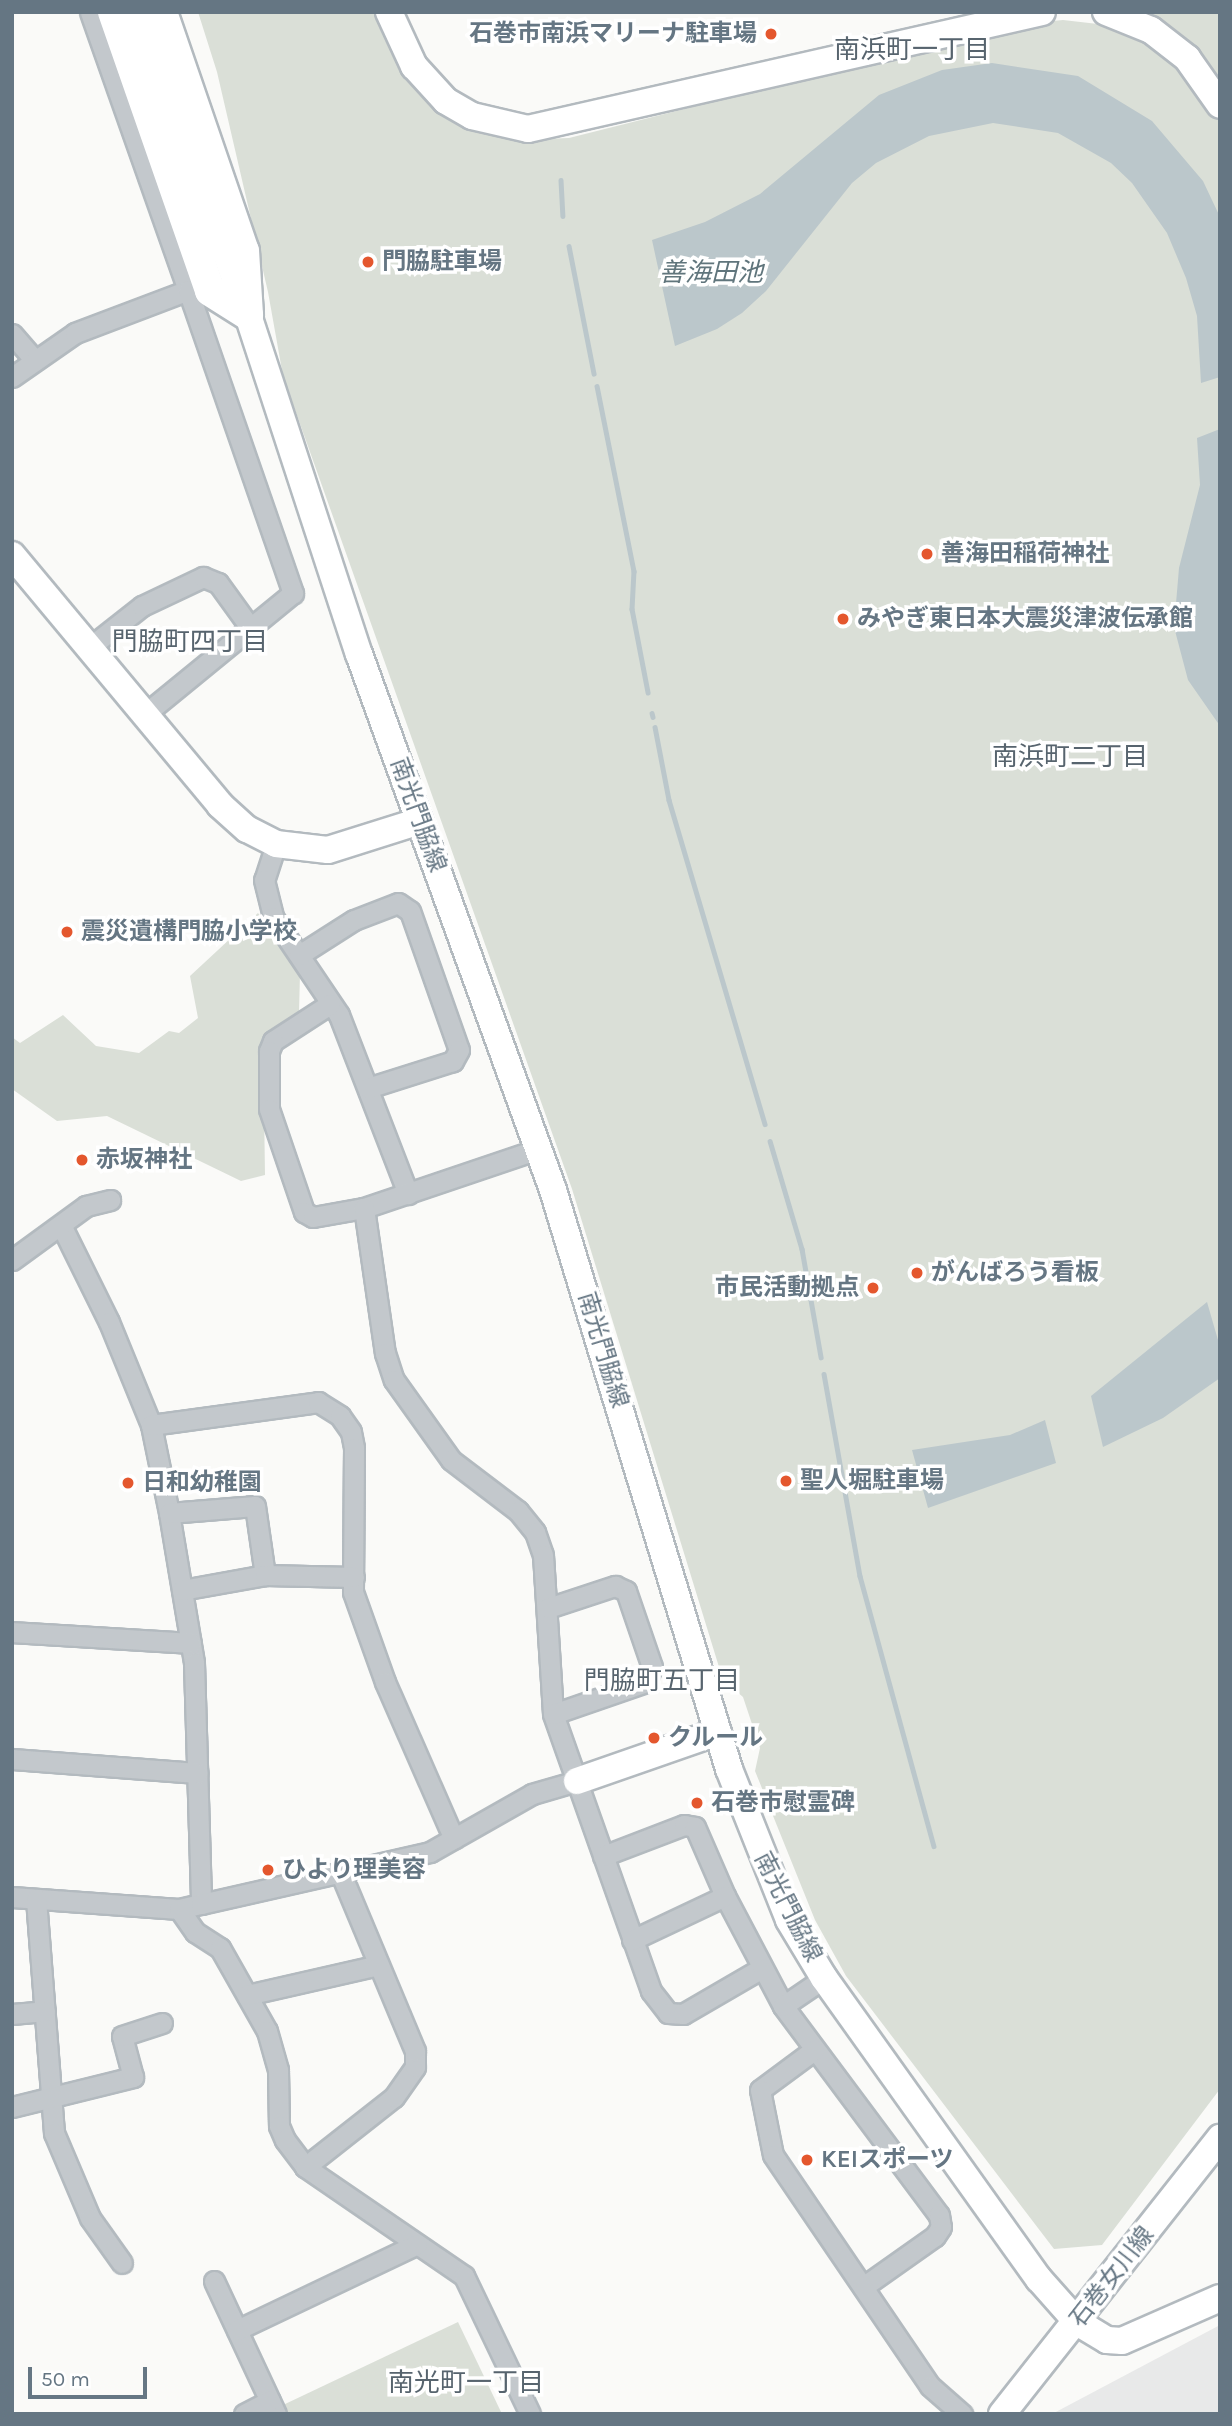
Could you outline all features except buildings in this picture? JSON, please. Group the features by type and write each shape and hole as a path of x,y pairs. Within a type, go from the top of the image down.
{"main road":[{"path":"113,12 210,291 248,315"},
{"path":"162,12 244,251 248,315"}],"street":[{"path":"90,12 293,593 145,714"},
{"name":"南光門脇線","path":"139,12 248,315 347,619 538,1149 620,1401 718,1732 765,1869 789,1920 824,1978 1039,2280 1077,2322 1107,2340 1122,2341 1220,2298"},
{"path":"389,12 414,66 446,101 472,116 528,129 1042,12"},
{"path":"1106,12 1152,30 1187,58 1220,105"},
{"path":"12,377 75,333 188,290"},
{"path":"12,334 35,360"},
{"path":"12,555 231,816 276,844 305,850 339,848 420,821"},
{"path":"90,647 142,606 203,577 218,583 251,629"},
{"path":"276,844 264,880 265,896 272,917 339,1015 408,1194"},
{"path":"299,954 354,920 398,903 410,911 459,1050 453,1061 368,1088"},
{"path":"330,1004 273,1041 269,1051 269,1110 304,1212 313,1217 364,1208 538,1149"},
{"path":"12,1260 86,1206 110,1200"},
{"path":"364,1208 385,1353 394,1380 451,1460 519,1511 535,1532 543,1555 554,1714 651,1991 668,2012 683,2014 762,1968"},
{"path":"61,1225 109,1322 151,1425 191,1643 201,1904"},
{"path":"151,1425 318,1402 328,1406 351,1432 354,1448 353,1592 385,1682 454,1839"},
{"path":"169,1513 255,1506 265,1575"},
{"path":"182,1590 265,1575 354,1577"},
{"path":"548,1608 615,1586 626,1591 652,1667 646,1682 554,1714"},
{"path":"12,1632 191,1643"},
{"path":"12,1897 179,1909 414,1857 454,1839 532,1794 718,1732"},
{"path":"12,1759 197,1773"},
{"path":"603,1856 684,1825 695,1827 725,1896 783,2006 939,2215 941,2227 935,2236 863,2287"},
{"path":"305,2167 394,2097 415,2067 415,2051 340,1872"},
{"path":"632,1940 725,1896"},
{"path":"36,1899 54,2133 90,2218 122,2263"},
{"path":"179,1909 195,1932 220,1948 267,2031 278,2070 279,2126 305,2167 464,2276 530,2414"},
{"path":"247,1996 379,1965"},
{"path":"783,2006 824,1978"},
{"path":"12,2014 45,2011"},
{"path":"12,2107 133,2077 122,2036 162,2023"},
{"path":"814,2050 760,2090 773,2155 930,2386 962,2414"},
{"name":"石巻女川線","path":"1002,2414 1220,2138"},
{"path":"237,2330 417,2244"},
{"path":"214,2281 273,2408 244,2414"}],"shaded area":[{"path":"198,12 380,12 482,132 515,140 569,138 1023,24 1063,20 1124,27 1156,45 1207,93 1220,118 1220,2089 1102,2245 1054,2249 846,1976 815,1920 755,1771 760,1748 743,1697 723,1680 572,1189 283,376 268,292 217,72"},
{"path":"1149,12 1220,12 1220,91 1151,16"},
{"path":"258,913 300,974 299,1012 263,1038 265,1175 241,1181 107,1116 57,1121 12,1089 12,1037 20,1043 63,1015 96,1046 139,1053 169,1031 179,1033 198,1018 190,976"},
{"path":"458,2322 502,2414 287,2414 283,2405"},
{"path":"1220,2325 1220,2414 1052,2414"}],"water":[{"name":"善海田池","path":"992,63 1078,76 1152,121 1203,181 1220,217 1220,377 1201,383 1197,316 1186,278 1167,233 1132,183 1111,163 1058,133 993,123 929,136 876,163 852,183 766,291 742,313 717,329 675,346 652,240 705,222 760,194 879,95 942,70"},
{"path":"1220,429 1220,726 1188,680 1174,627 1179,568 1200,485 1197,438"},
{"path":"1207,1302 1220,1347 1220,1378 1163,1418 1103,1447 1091,1396"},
{"path":"1045,1420 1056,1463 928,1508 912,1450 1010,1435"}],"waterway":[{"path":"561,180 563,216"},
{"path":"569,246 594,374"},
{"path":"597,386 634,571 632,609 648,692"},
{"path":"652,713 653,717"},
{"path":"655,727 669,800 765,1124"},
{"path":"770,1141 802,1249 821,1357"},
{"path":"824,1374 860,1576 934,1846"}],"place":[{"name":"石巻市南浜マリーナ駐車場","path":"771,34"},
{"name":"門脇駐車場","path":"368,262"},
{"name":"善海田稲荷神社","path":"927,554"},
{"name":"みやぎ東日本大震災津波伝承館","path":"843,619"},
{"name":"震災遺構門脇小学校","path":"67,932"},
{"name":"赤坂神社","path":"82,1160"},
{"name":"がんばろう看板","path":"917,1273"},
{"name":"市民活動拠点","path":"873,1288"},
{"name":"聖人堀駐車場","path":"786,1481"},
{"name":"日和幼稚園","path":"128,1483"},
{"name":"クルール","path":"654,1738"},
{"name":"石巻市慰霊碑","path":"697,1803"},
{"name":"ひより理美容","path":"268,1870"},
{"name":"KEIスポーツ","path":"807,2160"}],"district":[{"name":"南浜町一丁目","path":"912,50"},
{"name":"門脇町四丁目","path":"190,642"},
{"name":"南浜町二丁目","path":"1070,757"},
{"name":"門脇町五丁目","path":"662,1681"},
{"name":"南光町一丁目","path":"466,2383"}]}
